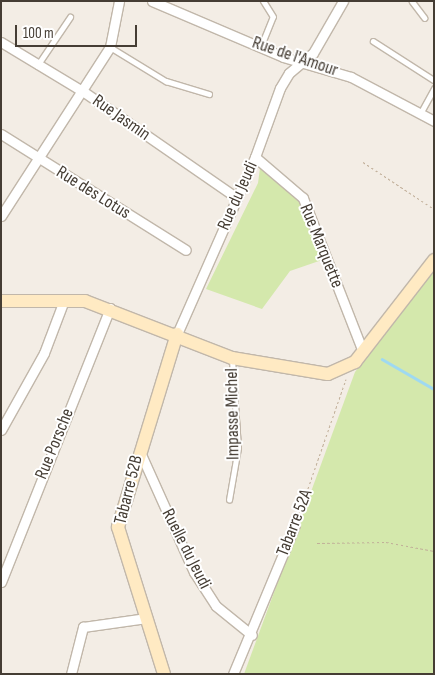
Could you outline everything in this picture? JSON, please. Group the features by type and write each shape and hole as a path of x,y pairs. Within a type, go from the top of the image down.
{"street":[{"path":"1,216 84,92 110,47 119,1"},
{"name":"Rue de l'Amour","path":"152,1 302,62 351,78 434,121"},
{"name":"Rue du Jeudi","path":"177,334 255,157 280,88 302,62 313,53 343,1"},
{"name":"Rue Jasmin","path":"1,42 37,66 84,92 237,198"},
{"name":"Rue des Lotus","path":"1,134 186,250"},
{"name":"Rue Marquette","path":"255,157 303,198 362,352"},
{"path":"1,301 64,303 85,301 110,308 232,358 328,374 348,368 434,260"},
{"path":"1,430 44,353 64,303"},
{"name":"Rue Porsche","path":"1,582 110,308"},
{"name":"Tabarre 52B","path":"164,674 118,527 139,449 177,334"},
{"name":"Ruelle du Jeudi","path":"139,449 194,572 216,606 252,635"},
{"name":"Tabarre 52A","path":"233,674 252,635 295,525"},
{"path":"72,674 83,627 146,618"}],"lane":[{"path":"261,46 273,17 263,1"},
{"path":"412,1 425,18"},
{"path":"37,66 70,17"},
{"path":"373,41 434,80"},
{"path":"110,47 166,81 209,94"},
{"path":"420,114 434,89"},
{"name":"Impasse Michel","path":"229,500 238,448 232,358"}],"path":[{"path":"363,162 434,209"},
{"name":"Tabarre 52A","path":"295,525 336,416 348,368"},
{"path":"317,543 386,542 434,551"}],"green space":[{"path":"260,168 275,175 302,204 322,260 290,271 262,309 206,289 258,183"},
{"path":"434,269 434,674 244,674 355,372"}],"waterway":[{"path":"382,359 434,389"}]}
